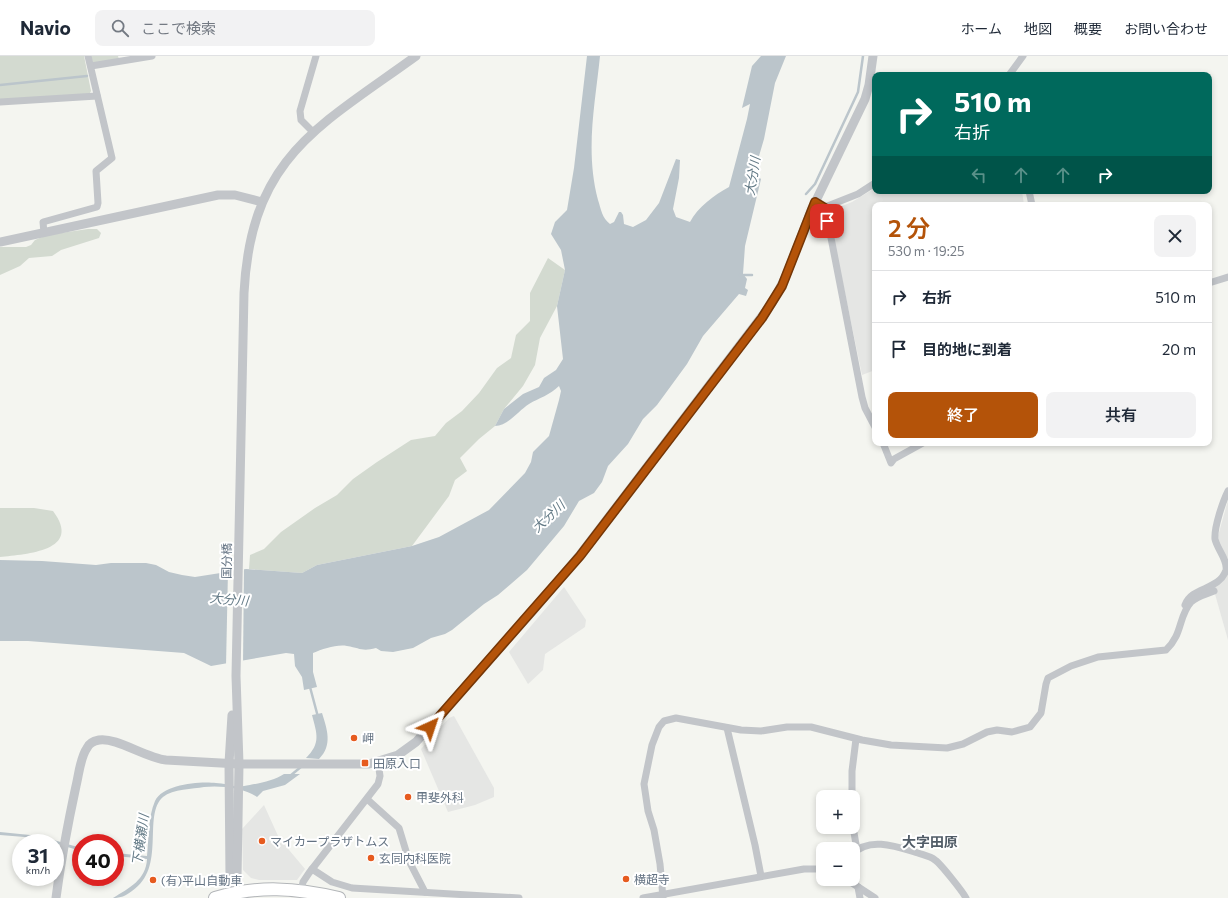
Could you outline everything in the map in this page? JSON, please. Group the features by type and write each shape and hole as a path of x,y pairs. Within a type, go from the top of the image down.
{"highway":[{"path":"215,898 276,889 301,890 339,898"}],"street":[{"path":"44,233 43,222 94,208 98,205 96,171 100,166 111,160 112,155 88,56"},
{"path":"91,66 120,58 152,56"},
{"path":"312,56 300,111 301,120 313,132"},
{"name":"国分橋","path":"235,721 245,278 250,241 262,202 286,161 313,132 349,103 416,56"},
{"path":"1011,72 1023,56"},
{"path":"56,898 63,846 84,755 90,743 106,740 160,760 239,764 359,765 378,762 398,755 416,742 531,613 592,540 770,307 786,276 815,202 865,99 874,58"},
{"path":"0,102 97,96"},
{"path":"825,208 858,194 872,186"},
{"path":"0,242 218,195 235,195 262,202"},
{"path":"815,202 825,208 862,397 865,408 872,421"},
{"path":"1212,282 1228,278"},
{"path":"884,446 891,463 894,459 918,446"},
{"path":"663,896 656,838 648,811 644,788 646,770 652,745 661,725 670,718 727,728 761,731 787,727 811,727 856,739 890,745 948,748 964,744 990,731 1012,732 1028,728 1041,713 1046,684 1051,676 1098,657 1166,650 1174,643 1178,635 1185,606 1190,597 1218,583 1225,572 1226,566 1215,536 1228,491"},
{"path":"1184,613 1195,600 1214,591"},
{"path":"234,782 229,763 235,721"},
{"path":"232,895 230,877 233,796 234,782 239,764 235,721"},
{"path":"727,728 761,876"},
{"path":"852,790 852,771 856,739"},
{"path":"301,890 303,882 312,869 379,782 378,762"},
{"path":"367,799 399,828 408,858 425,892"},
{"path":"860,850 872,845 889,844 934,859 966,898"},
{"path":"312,869 332,882 346,887 519,898"},
{"path":"643,898 663,896 761,876 804,869 816,869"},
{"path":"856,886 860,898"},
{"path":"859,886 876,898"}],"shaded area":[{"path":"0,56 84,56 91,91 89,95 0,100"},
{"path":"91,56 118,56 119,59 93,64"},
{"path":"872,190 872,194 1022,194 1024,202 872,202 872,371 862,375 830,221 830,211 852,202"},
{"path":"97,229 101,233 99,238 61,250 52,256 29,258 20,266 0,275 0,247 26,247 31,245 35,240 47,235"},
{"path":"548,258 565,270 557,306 540,338 535,365 523,386 504,409 495,426 479,439 460,458 467,471 455,480 449,496 412,546 317,565 302,573 249,569 250,555 264,549 281,532 315,508 337,495 353,479 411,440 435,436 446,423 462,411 479,393 497,368 511,358 516,335 530,321 530,293"},
{"path":"1228,500 1228,559 1218,536"},
{"path":"0,508 34,508 53,511 60,524 61,535 57,542 48,548 37,552 0,557"},
{"path":"1228,572 1228,640 1213,587"},
{"path":"564,587 586,620 585,627 545,654 543,670 528,684 509,652"},
{"path":"454,716 494,788 494,797 475,805 448,812 421,749 449,718"},
{"name":"マイカープラザトムス","path":"264,805 279,838 305,869 297,880 259,880 251,878 243,870 242,829"}],"water":[{"name":"大分川","path":"587,56 600,56 592,128 592,164 598,200 603,216 607,222 610,224 614,222 619,212 621,212 623,215 624,224 633,227 646,220 659,203 676,159 680,160 679,178 673,209 676,217 690,222 697,211 707,202 729,187 750,104 742,108 752,66 761,56 786,56 775,83 764,139 754,173 761,179 745,246 743,274 747,279 745,288 748,290 746,296 739,294 703,336 687,364 657,405 643,419 628,444 608,466 602,482 594,493 579,501 564,526 527,570 498,595 484,604 452,630 445,634 431,638 413,648 393,652 381,651 376,648 364,650 347,646 334,646 313,653 313,672 317,687 304,690 302,677 295,666 294,654 286,653 211,666 184,653 28,641 0,641 0,560 96,565 111,563 146,563 156,565 169,572 195,577 246,569 302,573 317,565 412,546 439,537 489,510 525,473 531,462 533,452 549,436 561,391 559,386 548,394 529,404 509,421 495,426 504,409 523,394 539,387 544,378 556,370 563,359 557,306 565,270 561,250 551,234 555,222 567,210 574,168"},
{"path":"322,713 328,737 326,748 319,759 306,758 311,753 316,743 316,733 312,715"},
{"path":"284,774 300,774 285,785 263,791 257,797 239,789 217,786 177,791 167,794 157,805 154,816 152,856 149,869 143,881 127,894 118,898 113,898 136,883 144,873 147,859 124,857 124,854 147,856 151,814 155,801 159,795 174,787 192,783 219,783 241,786 259,783"},
{"path":"0,832 20,834 12,834 12,836 0,835"},
{"path":"64,843 72,845 72,848 64,846"}],"pier":[{"path":"244,568 243,663 226,666 228,570"}],"waterway":[{"path":"806,194 815,184 858,92 863,56"},
{"path":"0,85 87,76"},
{"path":"740,275 752,275"},
{"path":"310,687 318,717"},
{"path":"290,776 302,766"}],"place":[{"name":"岬","path":"354,738"},
{"name":"田原入口","path":"365,763"},
{"name":"甲斐外科","path":"408,797"},
{"name":"マイカープラザトムス","path":"262,841"},
{"name":"玄同内科医院","path":"371,858"},
{"name":"横超寺","path":"626,879"},
{"name":"(有)平山自動車","path":"153,880"}],"district":[{"name":"大字田原","path":"930,841"}],"route":[{"path":"430,727 580,556 762,318 782,286 808,216 815,202 825,208 827,221"}],"water label":[{"name":"下横瀬川","path":"140,840"}]}
